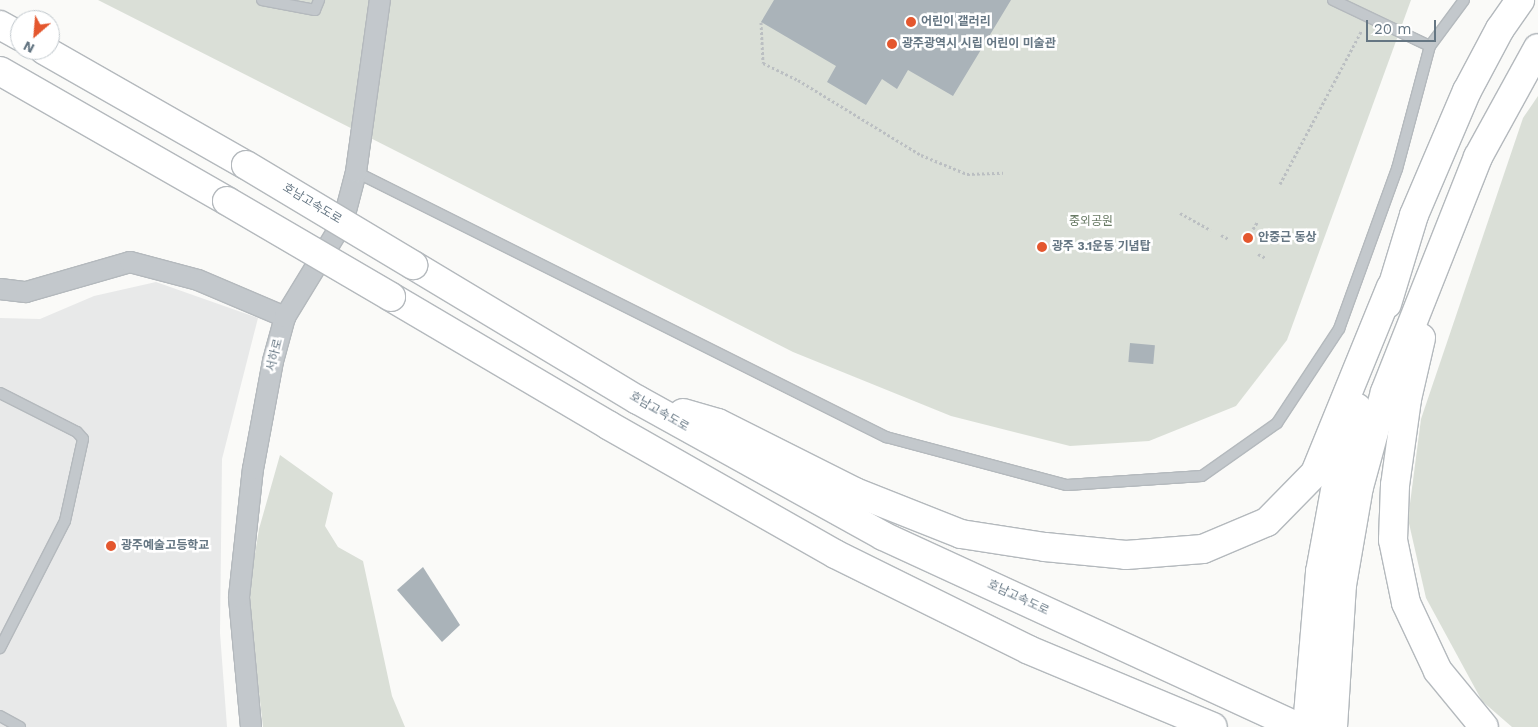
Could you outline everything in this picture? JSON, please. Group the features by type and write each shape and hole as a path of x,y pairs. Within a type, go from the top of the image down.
{"highway":[{"path":"1333,727 1322,694 1320,572 1338,479 1391,287 1414,215 1467,91 1500,29 1520,0"},
{"path":"1307,727 1322,694 1359,487 1384,392 1438,264 1478,158 1538,48"},
{"name":"호남고속도로","path":"60,59 246,165 638,400 882,536 1299,727"},
{"path":"0,71 835,554 1029,650 1213,727"},
{"path":"1438,264 1407,399 1395,485 1393,540 1406,602 1438,670 1484,727"},
{"path":"638,400 718,423 854,492 961,534 1045,548 1126,555 1203,549 1267,522 1315,472 1391,287"}],"street":[{"name":"서하로","path":"251,727 239,597 253,469 273,361 285,317 343,222 356,172 380,0"},
{"path":"0,289 26,292 130,262 198,280 285,317"}],"lane":[{"path":"262,0 315,10 319,0"},
{"path":"1334,0 1430,46"},
{"path":"356,172 886,437 1067,485 1202,476 1277,423 1339,329 1397,168 1430,46 1464,0"},
{"path":"0,393 77,432 83,439 65,521 0,648"},
{"path":"0,716 20,727"}],"path":[{"path":"1280,184 1368,17"},
{"path":"761,22 763,63 798,80 921,155 967,174 1004,173"},
{"path":"1180,213 1211,230"},
{"path":"1253,230 1258,221"},
{"path":"1221,234 1229,239"},
{"path":"1258,254 1266,258"}],"shaded area":[{"name":"광주예술고등학교","path":"156,282 258,318 222,459 220,633 227,727 0,727 0,318 40,319 94,296"}],"green space":[{"name":"중외공원","path":"98,0 1411,0 1287,340 1236,406 1149,441 1070,446 951,416 793,352"},
{"path":"1538,96 1538,727 1512,727 1482,701 1426,598 1408,519 1421,419 1523,118"},
{"path":"280,455 333,493 325,526 338,547 363,561 392,696 405,727 263,727 248,596 259,529"}],"building":[{"name":"광주광역시 시립 어린이 미술관","path":"774,0 1011,0 953,96 908,70 897,89 882,79 866,105 827,82 836,66 761,22"},
{"path":"1130,343 1155,345 1153,364 1128,362"},
{"path":"423,567 460,625 442,642 397,590"}],"place":[{"name":"어린이 갤러리","path":"911,22"},
{"name":"광주광역시 시립 어린이 미술관","path":"892,44"},
{"name":"안중근 동상","path":"1248,238"},
{"name":"광주 3.1운동 기념탑","path":"1042,247"},
{"name":"광주예술고등학교","path":"111,546"}]}
